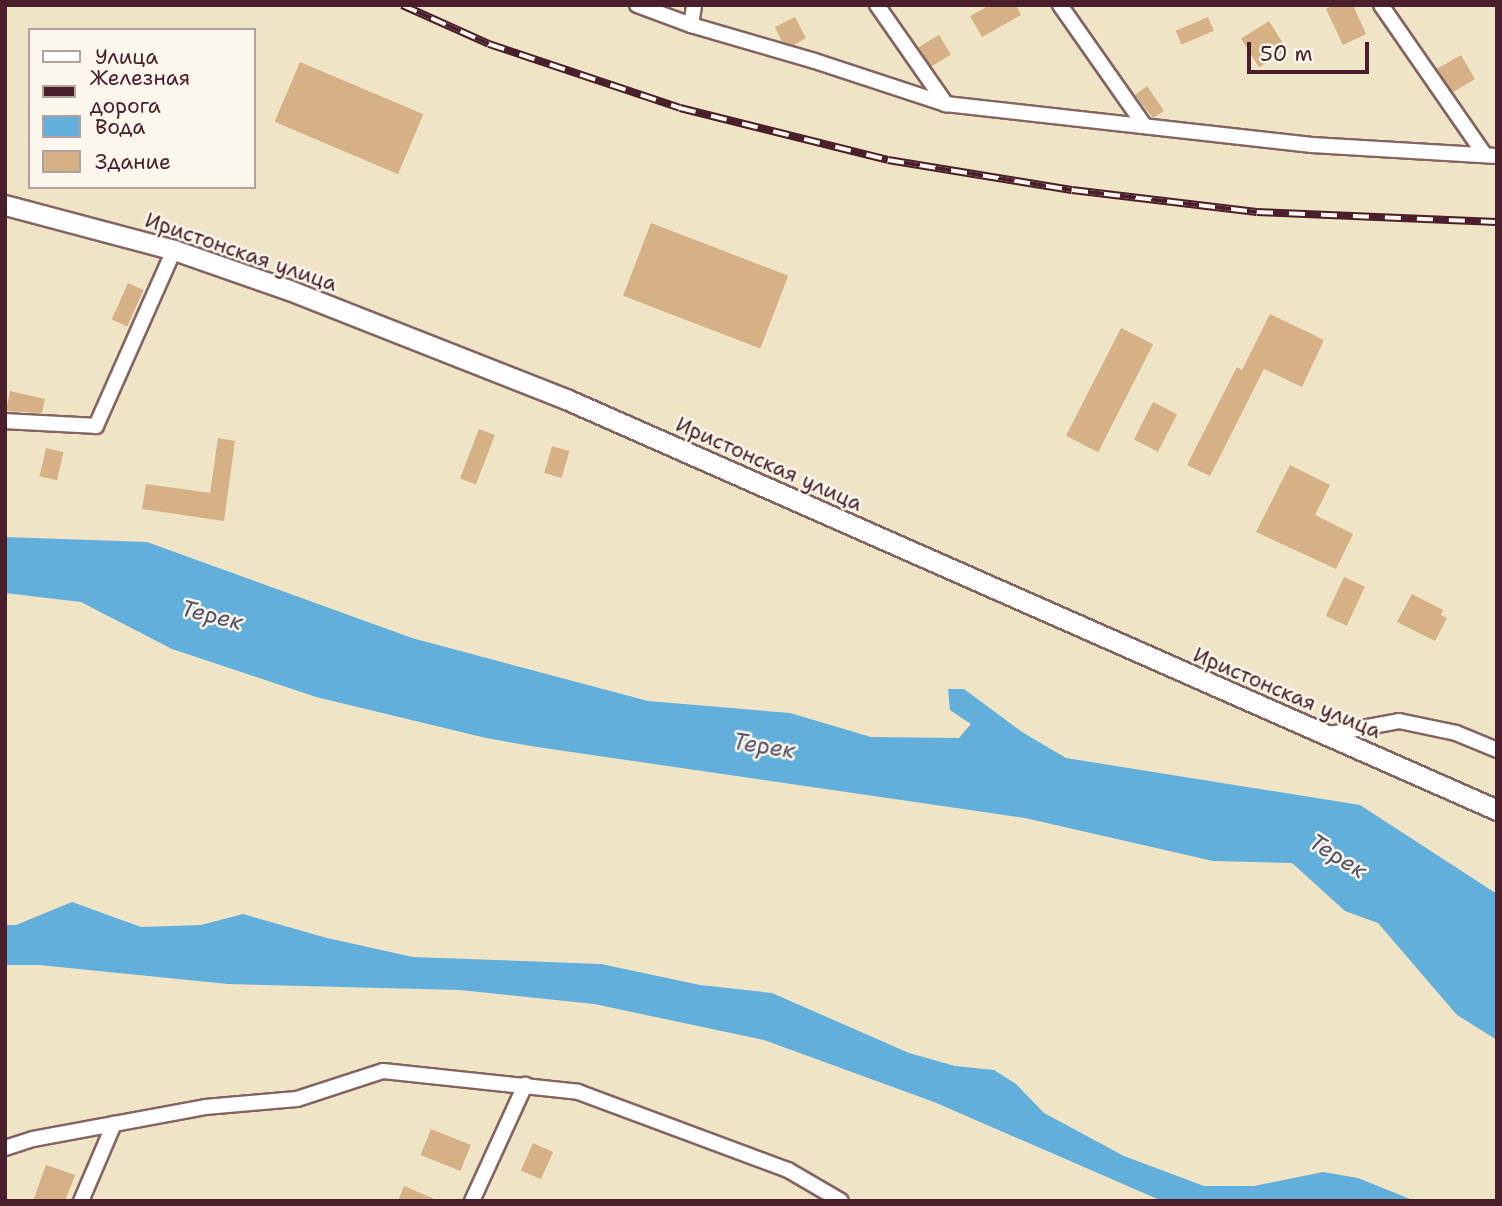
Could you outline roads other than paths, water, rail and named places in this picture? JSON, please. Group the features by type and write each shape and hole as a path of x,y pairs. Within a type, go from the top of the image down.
{"main road":[{"name":"Иристонская улица","path":"5,205 174,250 289,290 566,399 1195,679 1330,734 1497,810"}],"street":[{"path":"637,5 691,25 815,61 946,104 1312,145 1490,155"},
{"path":"691,25 694,5"},
{"path":"877,5 946,104"},
{"path":"1059,5 1144,125"},
{"path":"1381,5 1490,155"},
{"path":"5,421 96,426 174,250"},
{"path":"1330,734 1399,721 1456,733 1497,750"},
{"path":"5,1148 33,1139 205,1107 298,1099 383,1071 578,1091 788,1170 837,1199"},
{"path":"472,1201 525,1085"},
{"path":"81,1201 114,1124"}],"water":[{"name":"Терек","path":"5,537 147,542 412,638 648,701 790,713 871,737 959,738 971,724 950,710 948,689 964,689 1022,732 1066,758 1360,805 1497,894 1497,1040 1457,1015 1378,923 1345,911 1292,863 1213,861 1025,818 537,747 486,738 316,697 172,649 81,602 5,593"},
{"path":"72,902 141,927 201,925 243,914 327,938 413,957 601,964 700,985 772,993 909,1053 955,1066 994,1070 1016,1084 1044,1113 1124,1156 1204,1186 1254,1186 1323,1172 1358,1178 1415,1201 1162,1201 934,1102 764,1040 594,1004 460,990 228,984 39,965 5,965 5,925 16,925"}],"railway":[{"path":"402,5 489,44 680,108 888,160 1072,190 1257,212 1497,222"}]}
